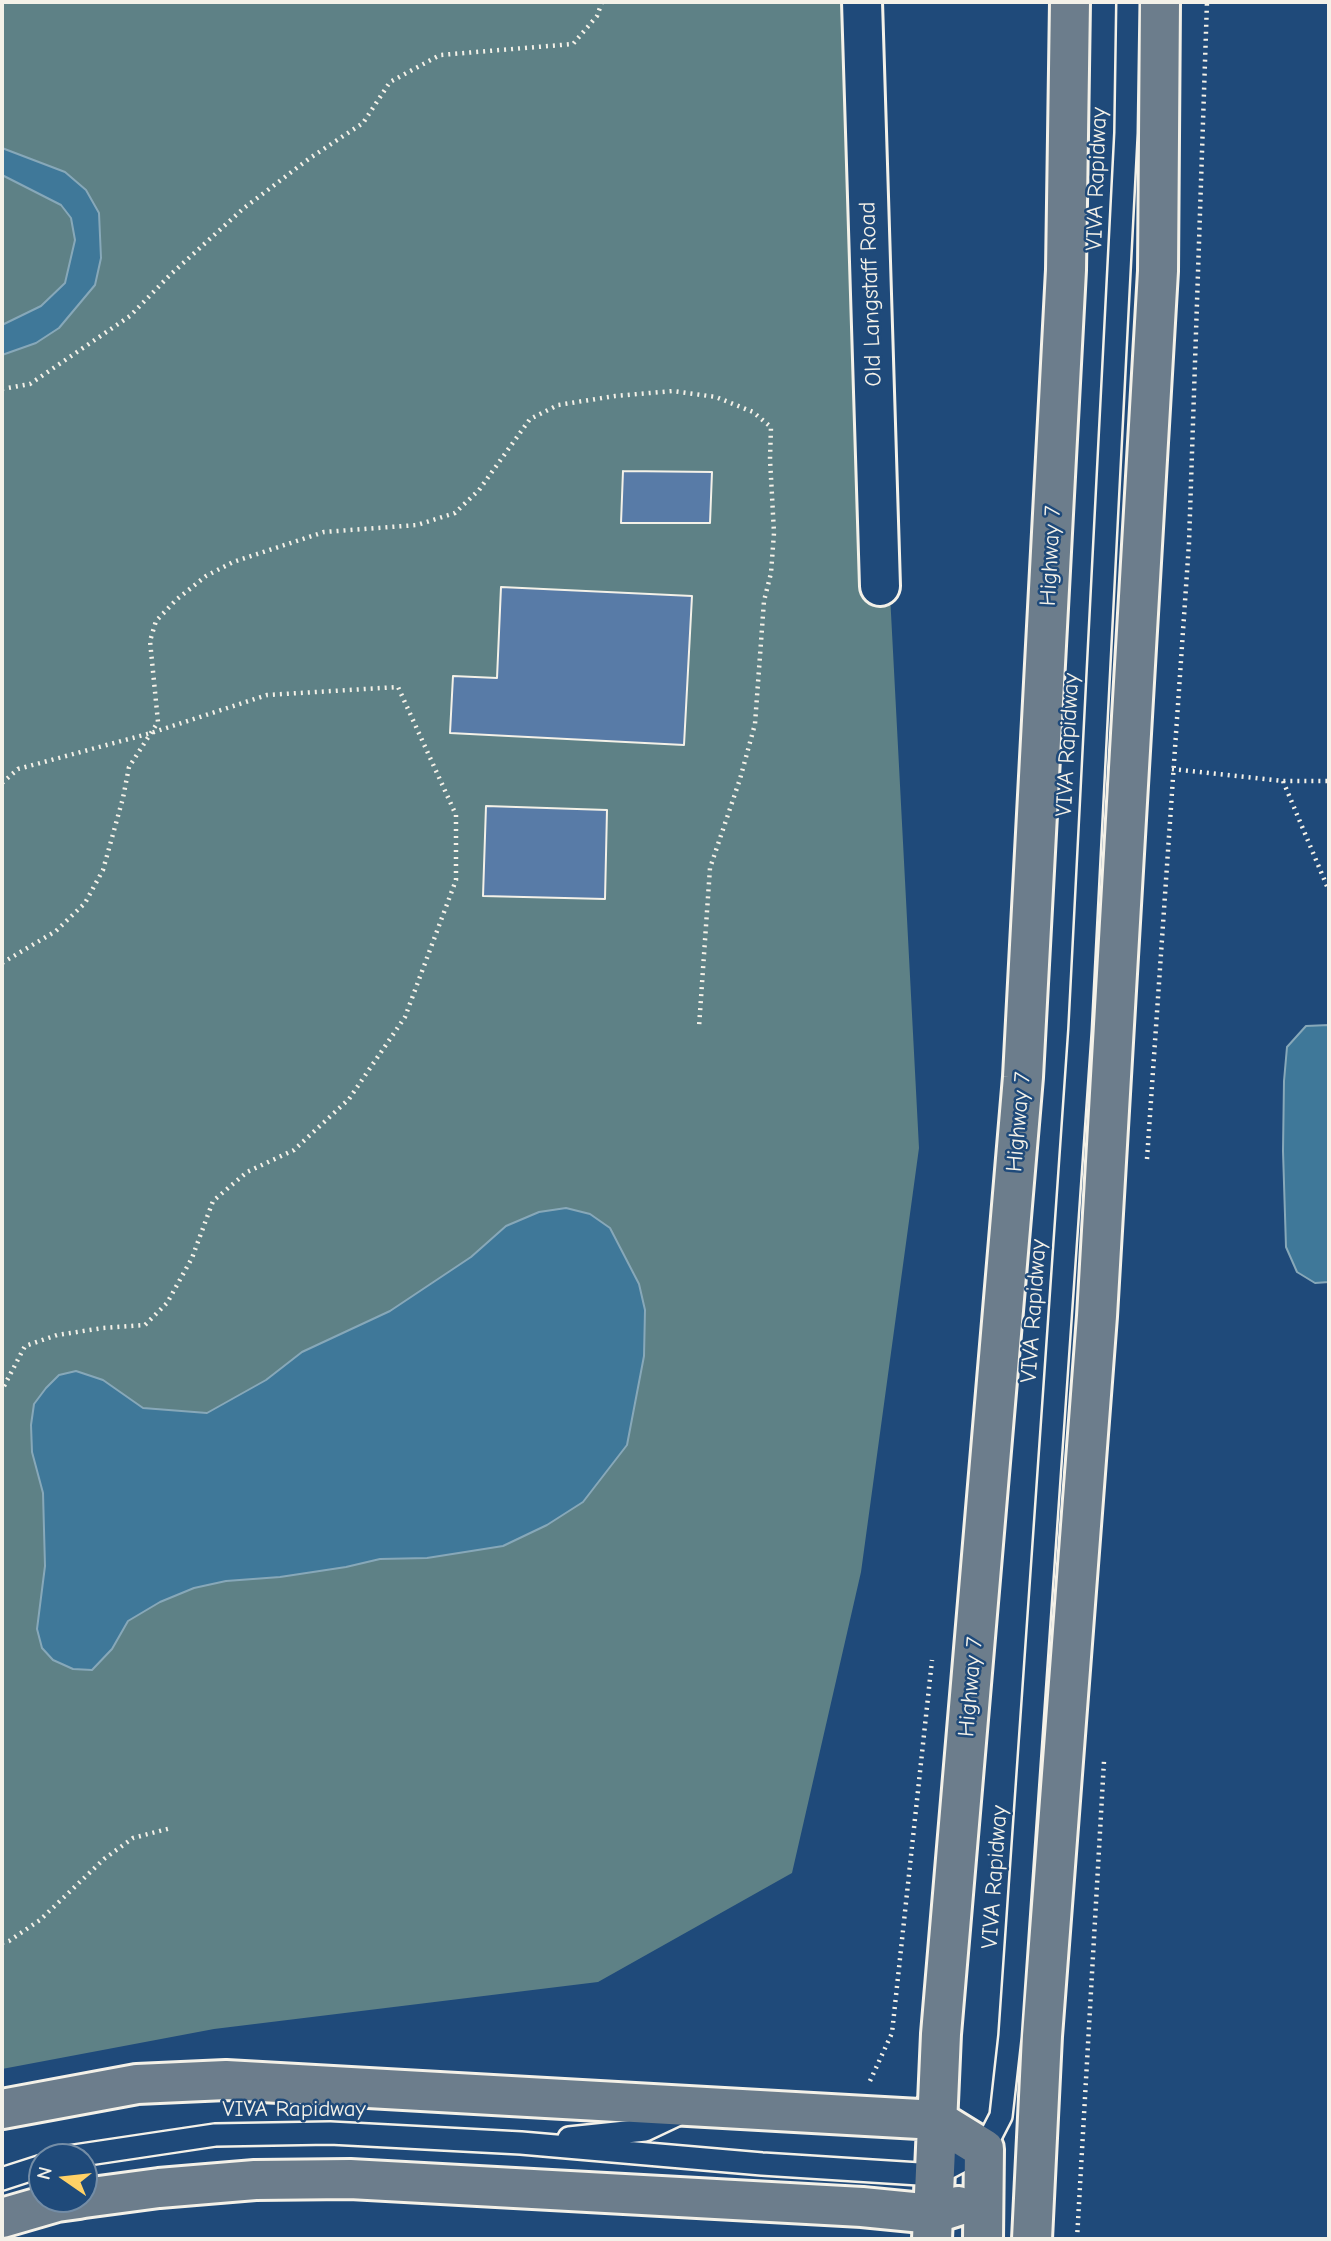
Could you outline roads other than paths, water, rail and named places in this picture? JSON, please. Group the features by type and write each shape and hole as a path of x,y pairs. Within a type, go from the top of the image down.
{"main road":[{"name":"Highway 7","path":"933,2227 941,2034 1023,1077 1066,270 1070,2"},
{"path":"1032,2239 1042,2036 1097,1316 1136,657 1158,271 1160,2"},
{"path":"2,2109 137,2084 226,2080 937,2120 984,2149 983,2239"},
{"path":"98,2197 159,2188 255,2180 350,2179 862,2207 933,2227 1034,2168"},
{"path":"2,2218 28,2210"}],"street":[{"name":"Old Langstaff Road","path":"862,2 880,586"}],"lane":[{"name":"VIVA Rapidway","path":"984,2149 1001,2116 1010,2036 1079,1044 1126,133 1128,2"},
{"name":"VIVA Rapidway","path":"522,2143 645,2130 697,2105"},
{"name":"VIVA Rapidway","path":"98,2153 215,2135 330,2133 522,2143 762,2164 935,2175"},
{"path":"935,2175 984,2149"},
{"path":"2,2179 28,2171"}],"water":[{"path":"2,148 65,172 86,190 99,213 101,258 95,285 59,328 36,343 2,355 2,325 41,306 65,283 75,240 71,218 61,205 2,175"},
{"path":"1329,1025 1329,1282 1315,1283 1297,1272 1286,1247 1284,1081 1287,1047 1306,1026"},
{"path":"566,1208 590,1214 610,1228 639,1284 645,1310 644,1356 627,1445 583,1502 547,1525 503,1546 427,1558 380,1559 346,1567 280,1577 226,1581 194,1588 160,1602 128,1621 112,1649 92,1670 73,1669 53,1660 42,1648 37,1629 45,1566 43,1493 32,1452 31,1425 34,1404 59,1375 76,1371 103,1380 143,1408 207,1413 266,1380 302,1352 390,1311 471,1257 506,1226 539,1212"}]}
